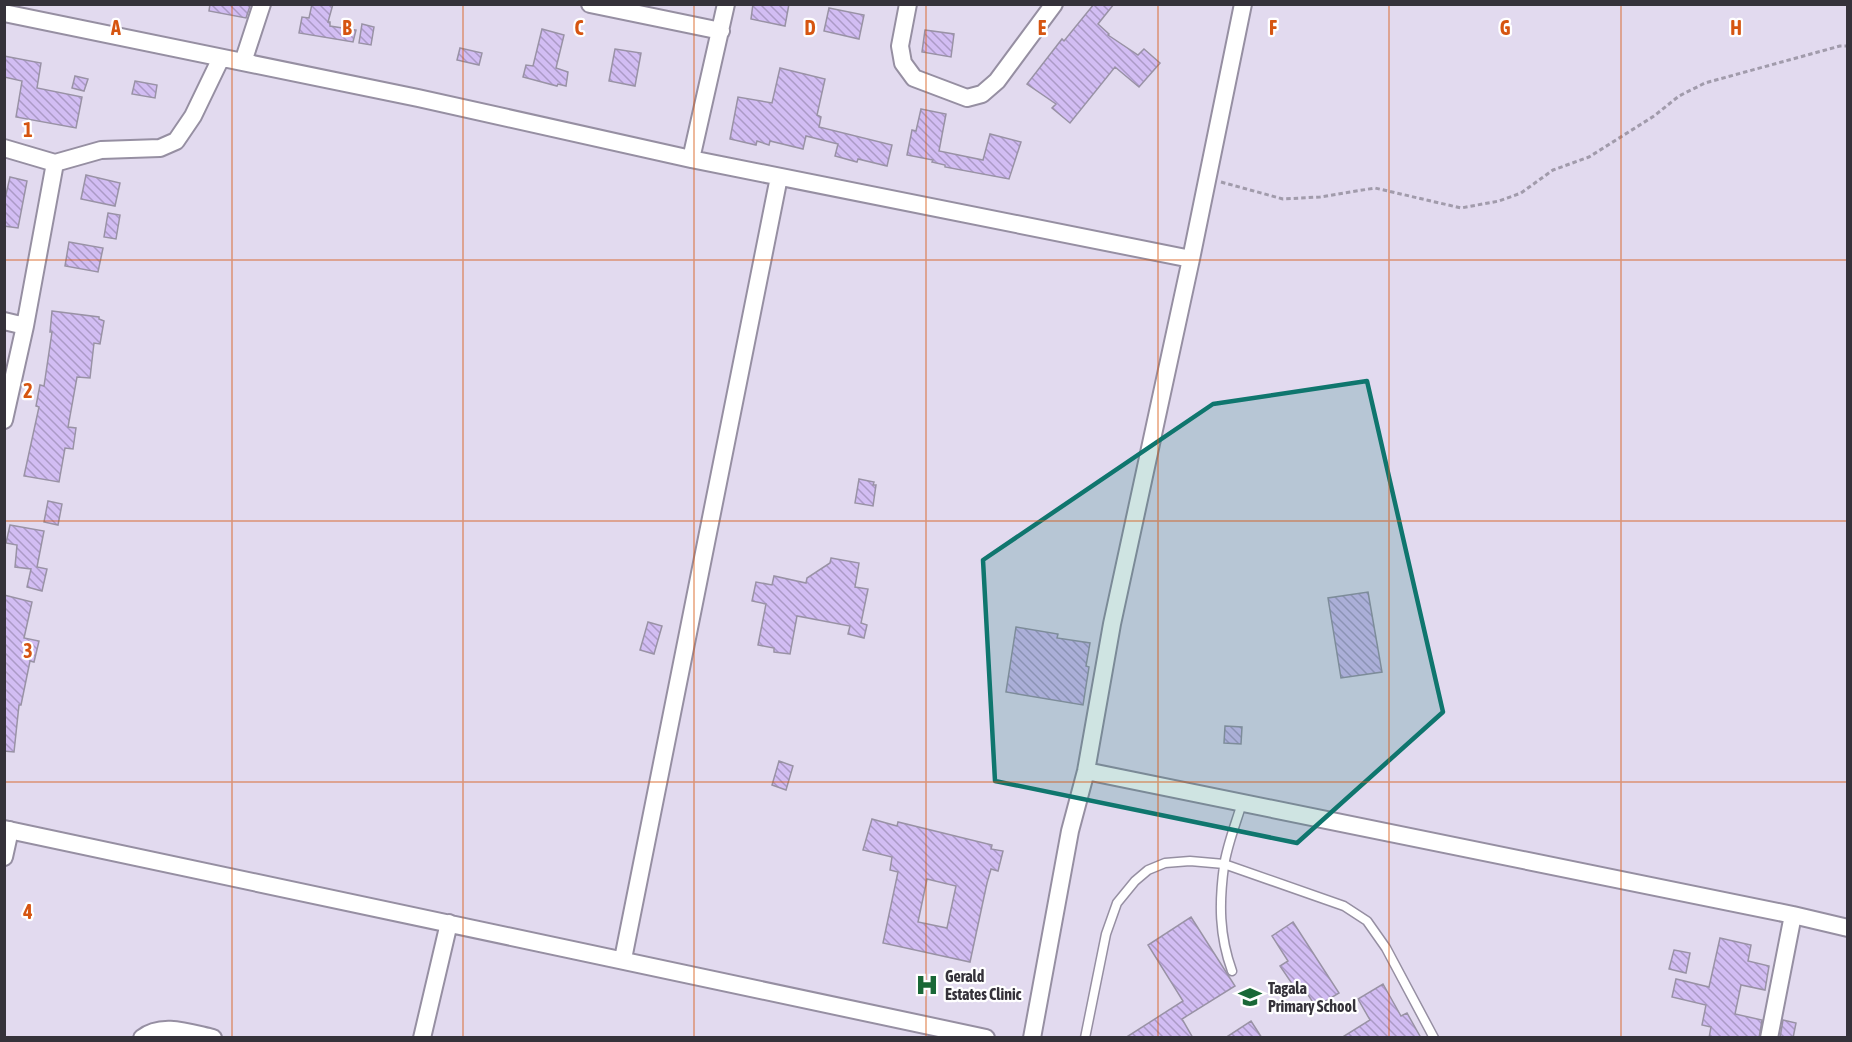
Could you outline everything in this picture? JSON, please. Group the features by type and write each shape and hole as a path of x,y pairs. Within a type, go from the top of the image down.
{"street":[{"path":"243,62 262,4"},
{"path":"590,4 614,7 721,31"},
{"path":"691,159 726,4"},
{"path":"908,4 900,46 903,63 914,78 967,98 982,94 998,81 1054,4"},
{"path":"1032,1038 1070,831 1086,771 1112,624 1244,4"},
{"path":"4,13 418,98 691,159 1191,259"},
{"path":"4,148 56,163 101,150 160,148 176,141 193,116 220,58"},
{"path":"4,420 25,326 56,163"},
{"path":"623,959 779,177"},
{"path":"4,321 25,326"},
{"path":"1086,771 1848,928"},
{"path":"4,857 8,829 986,1038"},
{"path":"1769,1038 1793,915"},
{"path":"422,1038 449,922"},
{"path":"142,1038 151,1030 171,1029 213,1038"}],"lane":[{"path":"1232,971 1224,948 1221,928 1224,864 1242,803"},
{"path":"1085,1038 1106,934 1117,903 1135,880 1148,870 1165,863 1191,861 1224,864 1344,906 1367,921 1386,948 1434,1038"}],"path":[{"path":"1207,180 1235,185 1283,199 1320,197 1375,188 1461,208 1499,201 1521,193 1553,170 1589,157 1654,116 1679,96 1705,83 1840,46 1848,46"}],"highlighted area":[{"path":"1367,381 1443,712 1297,843 995,781 983,560 1213,404"}],"building":[{"path":"210,4 250,6 246,18 209,11"},
{"path":"312,4 333,4 328,22 330,26 356,30 353,42 299,33 302,17 309,18"},
{"path":"753,4 789,4 785,26 751,19"},
{"path":"1094,4 1114,4 1098,24 1108,35 1138,55 1144,49 1160,63 1139,87 1115,67 1070,123 1052,108 1056,104 1027,84 1062,39 1064,41"},
{"path":"829,8 864,15 859,39 824,31"},
{"path":"362,24 374,27 371,45 359,43"},
{"path":"542,29 564,35 556,68 568,72 566,86 558,84 557,86 523,77 526,65 533,66"},
{"path":"925,30 954,34 951,57 922,52"},
{"path":"460,48 482,53 479,65 457,60"},
{"path":"615,49 641,53 635,86 609,81"},
{"path":"4,56 41,63 37,88 82,97 76,128 16,117 22,81 4,77"},
{"path":"780,68 825,79 817,115 821,117 819,127 892,145 887,166 835,156 838,144 806,136 803,149 770,141 769,145 757,141 756,145 730,139 738,97 772,103"},
{"path":"75,76 88,79 84,91 72,88"},
{"path":"135,81 157,85 155,98 132,94"},
{"path":"921,109 946,114 939,151 983,160 990,134 1021,142 1009,179 945,167 945,165 932,162 933,160 907,155 912,130 916,131"},
{"path":"86,175 120,183 115,206 81,199"},
{"path":"10,177 27,181 18,228 4,226 4,203"},
{"path":"108,213 120,215 116,239 104,237"},
{"path":"69,242 103,248 98,272 65,266"},
{"path":"52,311 99,317 104,321 100,344 94,343 90,378 77,377 68,427 76,428 73,449 65,448 59,482 24,476 39,407 36,406 40,385 44,386 52,332 50,332"},
{"path":"859,479 874,482 873,485 876,485 873,506 855,503"},
{"path":"48,501 62,504 58,525 44,522"},
{"path":"10,525 44,531 37,567 47,569 42,591 27,587 31,569 15,567 17,545 6,543"},
{"path":"831,558 859,563 855,587 868,589 861,623 867,625 864,638 848,634 850,626 797,616 790,654 774,652 774,648 758,645 766,604 752,601 756,582 772,585 774,576 806,583 807,578 830,563"},
{"path":"1368,592 1382,672 1341,678 1328,598"},
{"path":"4,595 32,602 24,638 39,641 34,662 30,661 21,705 19,705 14,752 4,751"},
{"path":"648,622 662,626 654,654 640,650"},
{"path":"1016,627 1058,634 1057,638 1090,643 1083,705 1006,692"},
{"path":"1225,726 1242,727 1241,744 1224,743"},
{"path":"779,761 793,766 786,790 772,785"},
{"path":"872,819 897,826 898,822 992,845 991,849 1003,851 998,871 991,869 970,962 883,943 898,872 890,870 892,857 863,850","holes":["927,879 956,886 947,928 918,922"]},
{"path":"1191,917 1235,986 1182,1019 1193,1038 1125,1038 1183,1001 1148,945"},
{"path":"1293,922 1339,993 1316,1007 1303,987 1297,991 1280,966 1288,961 1272,936"},
{"path":"1720,938 1751,945 1748,961 1769,966 1765,990 1741,985 1735,1014 1762,1020 1759,1038 1709,1038 1711,1027 1702,1025 1706,1005 1672,997 1676,979 1709,987"},
{"path":"1674,950 1690,953 1686,973 1669,969"},
{"path":"1383,984 1401,1016 1407,1013 1421,1038 1341,1038 1370,1020 1358,999"},
{"path":"1783,1020 1796,1023 1793,1038 1780,1038"},
{"path":"1251,1021 1262,1038 1225,1038"}],"place":[{"name":"Gerald Estates Clinic","path":"927,985"},
{"name":"Tagala Primary School","path":"1250,997"}]}
